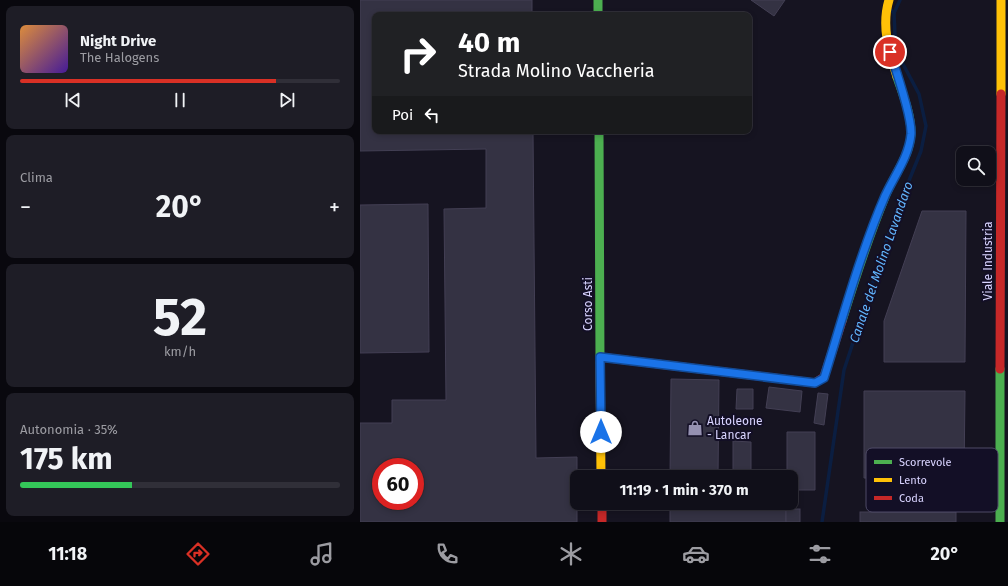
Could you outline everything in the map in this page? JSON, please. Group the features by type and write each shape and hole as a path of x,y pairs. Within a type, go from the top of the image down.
{"street":[{"path":"598,0 598,12"},
{"path":"600,357 815,383 824,378 866,247 885,195 907,151 911,133 899,81 887,40 884,19 885,7 888,0"},
{"name":"Viale Industria","path":"1000,522 1001,0"},
{"name":"Corso Asti","path":"599,134 601,470"},
{"path":"602,510 602,522"}],"building":[{"path":"360,0 532,0 532,12 372,12 372,134 533,134 536,458 577,457 577,470 570,470 570,510 577,510 577,522 360,522 360,423 392,423 392,400 446,400 444,209 486,208 486,149 360,151"},
{"path":"751,0 785,0 774,16"},
{"path":"428,204 429,352 360,353 360,205"},
{"path":"922,211 966,211 965,362 884,362 884,321"},
{"name":"Autoleone - Lancar","path":"671,379 719,380 718,470 670,470"},
{"path":"769,387 802,391 800,412 766,408"},
{"path":"737,389 753,389 753,409 736,409"},
{"path":"864,391 965,391 964,448 866,448 866,478 864,478"},
{"path":"818,393 828,394 824,425 814,423"},
{"path":"787,432 815,432 815,490 798,490 798,470 787,470"},
{"path":"733,441 751,442 751,470 733,470"},
{"path":"800,509 800,522 786,522 786,510"},
{"path":"670,510 786,510 786,522 670,522"},
{"path":"860,512 956,512 956,522 860,522"}],"waterway":[{"path":"894,13 900,0"},
{"name":"Canale del Molino Lavandaro","path":"822,522 844,370 895,215 921,151 926,126 919,94 903,64 895,36 894,13 891,10"}],"traffic: fast":[{"path":"598,0 598,12"},
{"path":"842,321 873,228 888,189 908,150 910,142 910,119 897,77"},
{"path":"599,134 600,362"},
{"path":"1000,369 1000,522"}],"traffic: slow":[{"path":"889,0 886,19 887,39 897,77"},
{"path":"1001,0 1001,94"},
{"path":"600,362 601,470"}],"traffic: jam":[{"path":"1000,369 1001,94"},
{"path":"600,357 815,383 824,377 842,321"},
{"path":"602,510 602,522"}],"place":[{"name":"Autoleone - Lancar","path":"695,428"}],"route":[{"path":"601,432 600,357 815,383 824,378 866,247 885,195 907,151 911,133 909,119 890,52"}]}
